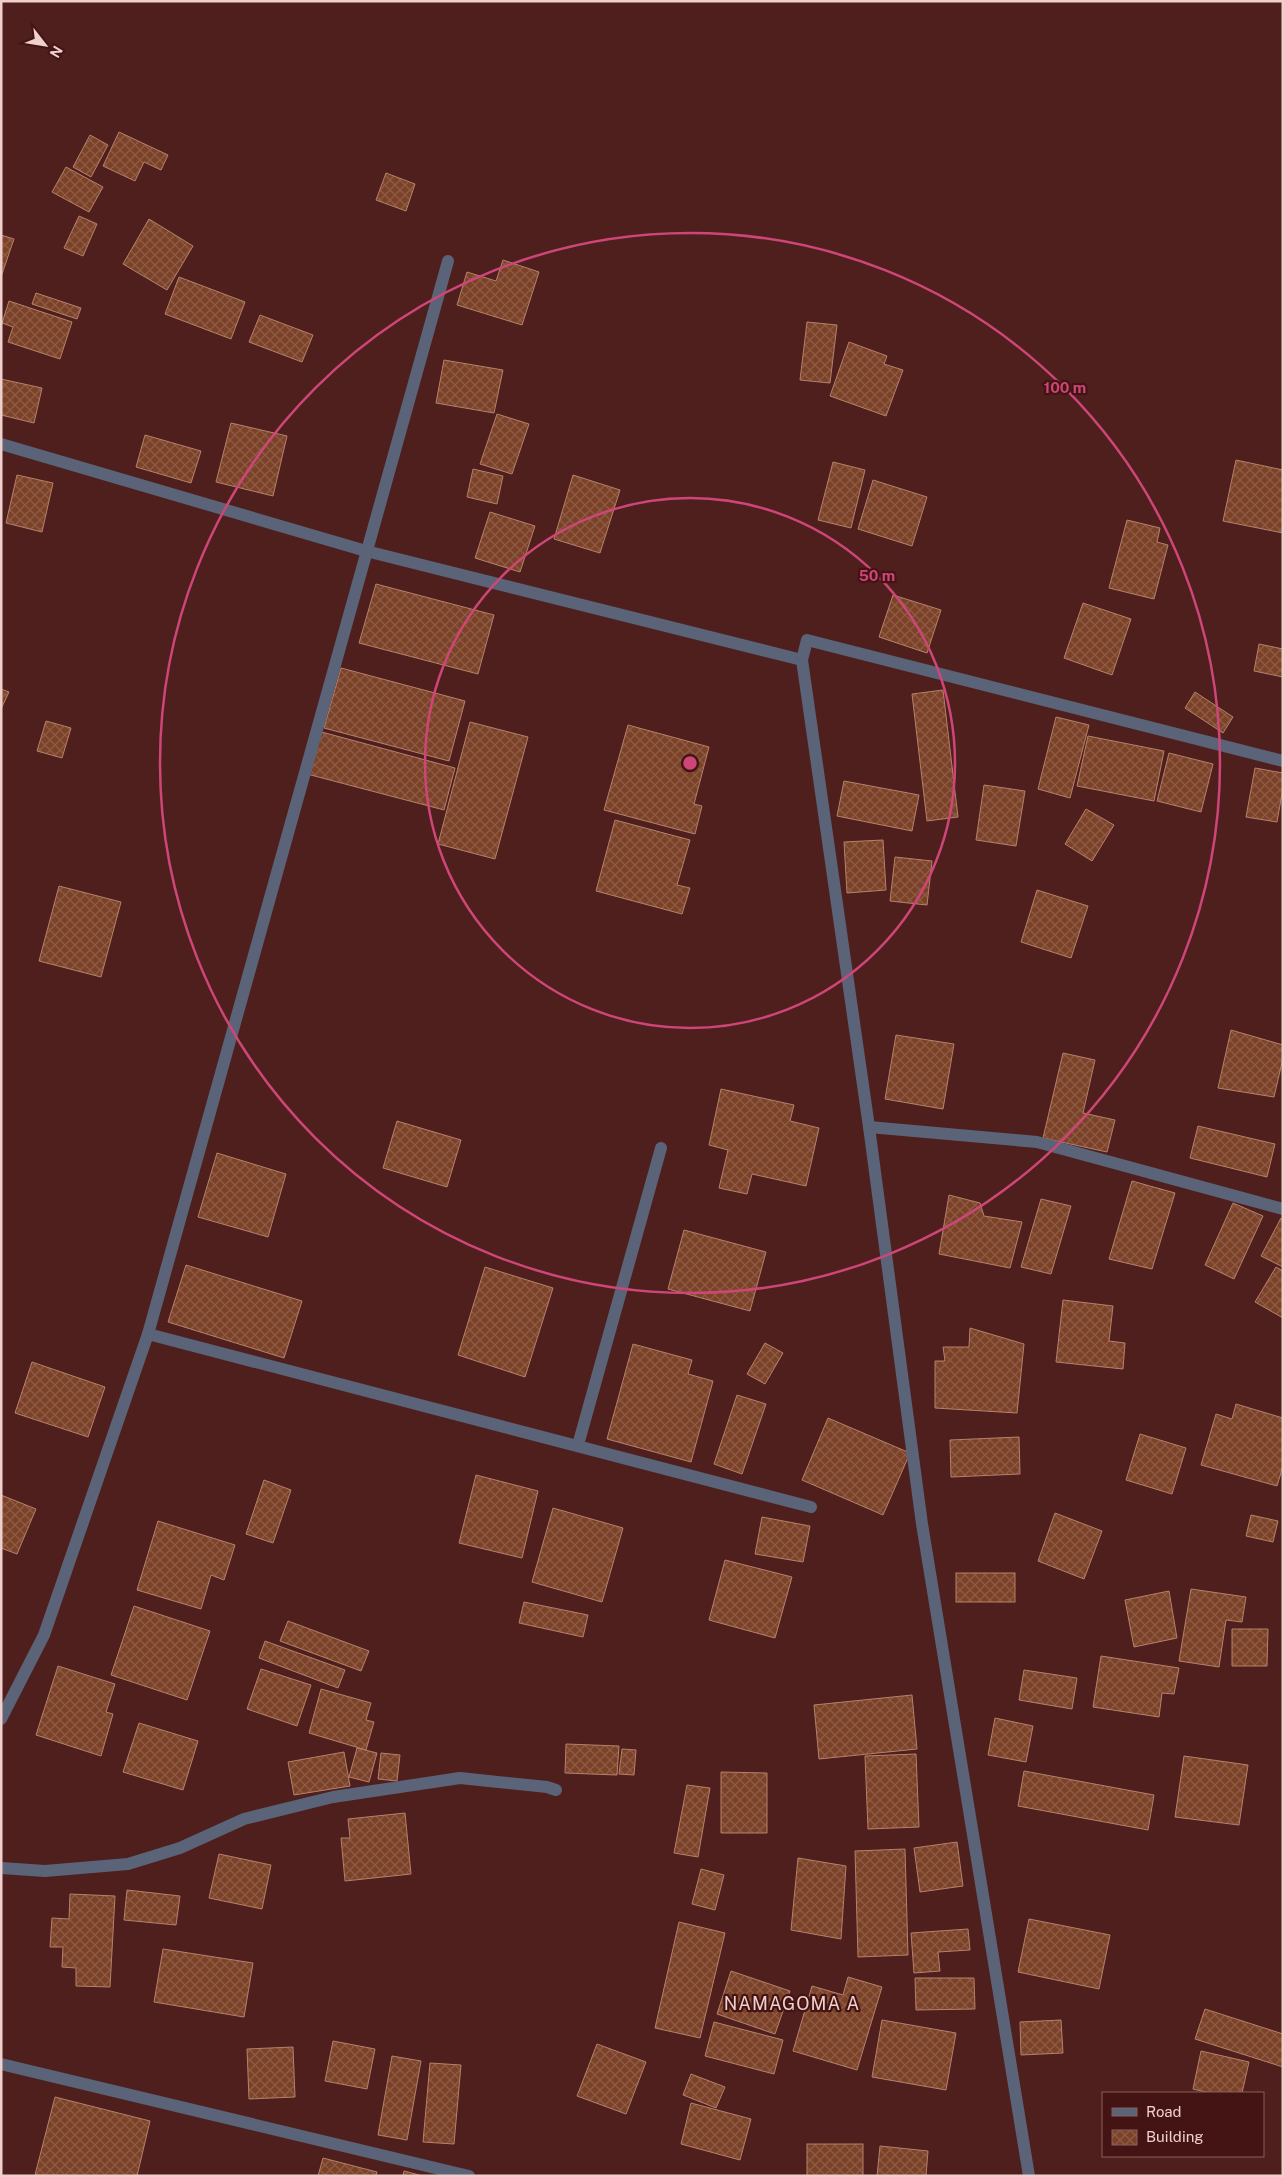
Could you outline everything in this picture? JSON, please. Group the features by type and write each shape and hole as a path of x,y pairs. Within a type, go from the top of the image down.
{"street":[{"path":"1,1719 44,1635 148,1334 448,261"},
{"path":"1,444 366,551 802,660"},
{"path":"1029,2176 922,1524 869,1127 802,660 807,640 1283,761"},
{"path":"869,1127 1037,1142 1283,1209"},
{"path":"578,1445 661,1148"},
{"path":"148,1334 811,1507"},
{"path":"1,1868 45,1870 128,1864 180,1848 244,1819 333,1797 460,1778 547,1787 556,1790"},
{"path":"1,2064 469,2176"}],"building":[{"path":"119,132 168,155 161,170 144,162 135,181 103,166"},
{"path":"90,135 108,145 91,177 73,167"},
{"path":"66,167 103,187 89,212 52,192"},
{"path":"386,173 415,184 406,211 376,200"},
{"path":"79,216 97,224 83,256 64,248"},
{"path":"149,219 193,246 167,290 123,264"},
{"path":"1,235 14,239 1,277"},
{"path":"503,260 539,272 522,325 457,305 467,272 496,281"},
{"path":"179,277 245,302 231,339 165,314"},
{"path":"36,293 81,308 77,319 32,304"},
{"path":"9,301 72,322 60,359 8,342 13,327 2,323"},
{"path":"260,315 313,335 302,362 249,342"},
{"path":"807,322 837,325 830,383 800,380"},
{"path":"849,342 887,356 884,364 903,370 886,416 830,396"},
{"path":"444,360 503,370 494,413 436,403"},
{"path":"1,379 42,388 34,423 1,415"},
{"path":"497,414 529,424 512,474 480,464"},
{"path":"231,423 287,436 273,496 216,482"},
{"path":"145,435 201,451 191,483 136,467"},
{"path":"1236,460 1283,470 1283,533 1223,521"},
{"path":"833,462 865,470 851,528 818,520"},
{"path":"473,469 503,476 497,504 467,497"},
{"path":"17,475 53,483 42,532 6,523"},
{"path":"573,475 620,490 600,553 554,539"},
{"path":"873,480 927,497 912,546 858,529"},
{"path":"490,512 535,526 520,572 475,558"},
{"path":"1127,520 1160,528 1157,542 1168,545 1154,599 1109,588"},
{"path":"376,584 494,615 478,674 359,643"},
{"path":"893,595 941,610 927,653 879,637"},
{"path":"1083,603 1131,619 1112,675 1064,658"},
{"path":"1259,644 1283,649 1283,677 1254,671"},
{"path":"341,668 465,701 449,761 324,728"},
{"path":"1,689 9,692 1,709"},
{"path":"943,690 958,817 927,821 912,694"},
{"path":"1195,692 1233,717 1223,733 1185,708"},
{"path":"1056,717 1089,725 1070,798 1038,789"},
{"path":"46,721 71,728 62,758 37,751"},
{"path":"470,722 528,737 495,859 438,844"},
{"path":"628,725 709,747 694,804 702,806 695,834 604,810"},
{"path":"318,731 455,768 444,810 307,774"},
{"path":"1088,736 1164,751 1154,801 1077,786"},
{"path":"1169,753 1213,764 1201,812 1157,801"},
{"path":"1255,768 1283,773 1283,788 1277,822 1246,817"},
{"path":"844,781 919,795 912,831 837,816"},
{"path":"984,785 1025,791 1016,846 976,840"},
{"path":"1086,809 1114,825 1092,861 1065,844"},
{"path":"615,820 690,840 677,885 690,888 682,914 596,891"},
{"path":"883,840 886,890 847,893 844,842"},
{"path":"895,857 932,861 927,905 890,901"},
{"path":"59,886 121,902 101,977 39,961"},
{"path":"1037,890 1088,906 1071,958 1021,942"},
{"path":"1231,1030 1283,1045 1283,1058 1274,1097 1218,1088"},
{"path":"896,1035 954,1044 943,1109 885,1099"},
{"path":"1063,1053 1095,1060 1083,1113 1115,1120 1107,1152 1043,1138"},
{"path":"721,1089 794,1105 790,1121 819,1128 806,1186 752,1174 747,1194 719,1188 728,1150 709,1145"},
{"path":"397,1121 461,1140 447,1187 383,1168"},
{"path":"1198,1126 1275,1144 1267,1177 1190,1158"},
{"path":"217,1153 286,1174 268,1237 198,1217"},
{"path":"1132,1181 1175,1193 1152,1269 1109,1259"},
{"path":"949,1195 980,1203 984,1216 1022,1222 1010,1268 939,1254"},
{"path":"1041,1199 1071,1206 1051,1274 1021,1267"},
{"path":"1233,1203 1263,1216 1234,1279 1205,1265"},
{"path":"1281,1218 1283,1219 1283,1267 1261,1256"},
{"path":"684,1230 766,1252 750,1311 668,1289"},
{"path":"186,1265 302,1301 284,1358 168,1322"},
{"path":"485,1267 553,1288 525,1377 458,1355"},
{"path":"1276,1267 1283,1271 1283,1318 1255,1302"},
{"path":"1063,1300 1113,1306 1109,1341 1125,1343 1123,1369 1056,1362"},
{"path":"970,1328 1024,1344 1017,1413 935,1408 935,1361 945,1361 943,1347 969,1347"},
{"path":"765,1343 783,1353 765,1384 747,1374"},
{"path":"633,1344 692,1360 688,1374 713,1381 691,1462 607,1439"},
{"path":"32,1362 105,1387 88,1437 15,1413"},
{"path":"737,1395 766,1404 742,1474 714,1464"},
{"path":"1236,1404 1283,1418 1283,1466 1277,1486 1201,1465 1216,1414 1232,1419"},
{"path":"828,1418 910,1453 883,1515 802,1480"},
{"path":"1140,1434 1186,1448 1172,1494 1126,1480"},
{"path":"1019,1437 1020,1474 951,1477 950,1440"},
{"path":"476,1475 538,1491 522,1558 459,1543"},
{"path":"264,1480 291,1490 273,1543 246,1534"},
{"path":"1,1495 36,1509 17,1554 1,1548"},
{"path":"553,1508 623,1528 602,1602 532,1582"},
{"path":"1055,1513 1102,1531 1084,1579 1038,1561"},
{"path":"1251,1515 1278,1521 1273,1542 1246,1536"},
{"path":"762,1517 810,1526 803,1562 755,1554"},
{"path":"158,1521 235,1545 224,1580 211,1575 201,1609 137,1590"},
{"path":"725,1560 792,1577 775,1638 709,1620"},
{"path":"956,1573 1015,1573 1015,1602 956,1602"},
{"path":"1191,1589 1246,1597 1242,1622 1226,1620 1219,1667 1179,1661"},
{"path":"1169,1591 1177,1638 1134,1647 1125,1600"},
{"path":"524,1602 588,1615 583,1637 519,1623"},
{"path":"134,1606 210,1631 187,1700 111,1675"},
{"path":"288,1621 369,1651 361,1671 280,1641"},
{"path":"1232,1629 1268,1629 1267,1666 1232,1666"},
{"path":"265,1641 345,1670 338,1688 259,1658"},
{"path":"1101,1656 1179,1668 1174,1694 1162,1693 1159,1717 1093,1707"},
{"path":"58,1666 115,1684 106,1712 113,1714 101,1756 36,1735"},
{"path":"261,1669 311,1685 297,1726 247,1709"},
{"path":"1024,1670 1077,1678 1072,1709 1019,1700"},
{"path":"321,1689 371,1703 366,1720 374,1722 366,1750 309,1733"},
{"path":"912,1695 917,1749 819,1759 814,1705"},
{"path":"995,1718 1033,1726 1026,1762 988,1755"},
{"path":"139,1723 198,1741 183,1790 123,1772"},
{"path":"566,1744 619,1746 617,1775 565,1773"},
{"path":"357,1748 377,1753 369,1782 349,1777"},
{"path":"622,1749 636,1750 634,1775 619,1774"},
{"path":"344,1752 350,1786 294,1795 288,1762"},
{"path":"381,1753 400,1755 397,1781 378,1779"},
{"path":"916,1754 919,1827 868,1829 865,1756"},
{"path":"1184,1756 1248,1765 1239,1825 1175,1817"},
{"path":"1024,1771 1154,1795 1148,1830 1018,1806"},
{"path":"721,1772 767,1773 767,1833 721,1833"},
{"path":"687,1785 710,1788 698,1857 674,1853"},
{"path":"405,1813 411,1874 345,1881 341,1838 350,1838 348,1819"},
{"path":"957,1842 963,1886 920,1892 914,1848"},
{"path":"905,1849 908,1955 858,1957 855,1851"},
{"path":"219,1854 271,1865 262,1909 209,1898"},
{"path":"798,1858 846,1866 841,1939 791,1930"},
{"path":"701,1869 724,1875 715,1910 692,1904"},
{"path":"127,1890 180,1896 176,1925 124,1920"},
{"path":"70,1894 115,1896 110,1987 76,1986 76,1968 62,1967 63,1947 50,1947 52,1918 69,1919"},
{"path":"1029,1919 1110,1935 1099,1989 1018,1972"},
{"path":"679,1922 725,1933 700,2038 655,2028"},
{"path":"968,1929 970,1950 938,1952 940,1971 914,1973 911,1933"},
{"path":"163,1949 253,1963 244,2017 154,2002"},
{"path":"731,1971 790,1991 775,2034 717,2014"},
{"path":"848,1977 882,1987 857,2070 793,2051 812,1986 843,1995"},
{"path":"915,1978 974,1978 975,2009 916,2010"},
{"path":"1205,2009 1283,2034 1283,2067 1195,2039"},
{"path":"882,2020 956,2033 946,2090 872,2077"},
{"path":"1061,2020 1063,2053 1021,2055 1020,2022"},
{"path":"714,2022 783,2040 774,2074 705,2056"},
{"path":"333,2041 375,2049 367,2089 325,2081"},
{"path":"597,2044 646,2062 626,2114 577,2096"},
{"path":"293,2047 295,2097 249,2099 247,2049"},
{"path":"1201,2051 1249,2062 1242,2092 1206,2092 1193,2089"},
{"path":"392,2056 421,2061 407,2140 378,2135"},
{"path":"430,2063 461,2065 454,2144 423,2142"},
{"path":"691,2074 725,2087 716,2108 683,2095"},
{"path":"55,2097 150,2121 137,2176 35,2175"},
{"path":"691,2103 751,2119 740,2160 681,2144"},
{"path":"807,2144 863,2144 863,2176 807,2176"},
{"path":"880,2146 928,2151 926,2176 877,2176"},
{"path":"323,2158 377,2172 376,2176 318,2176"},
{"path":"404,2171 423,2176 403,2176"}],"district":[{"name":"NAMAGOMA A","path":"792,2004"}]}
